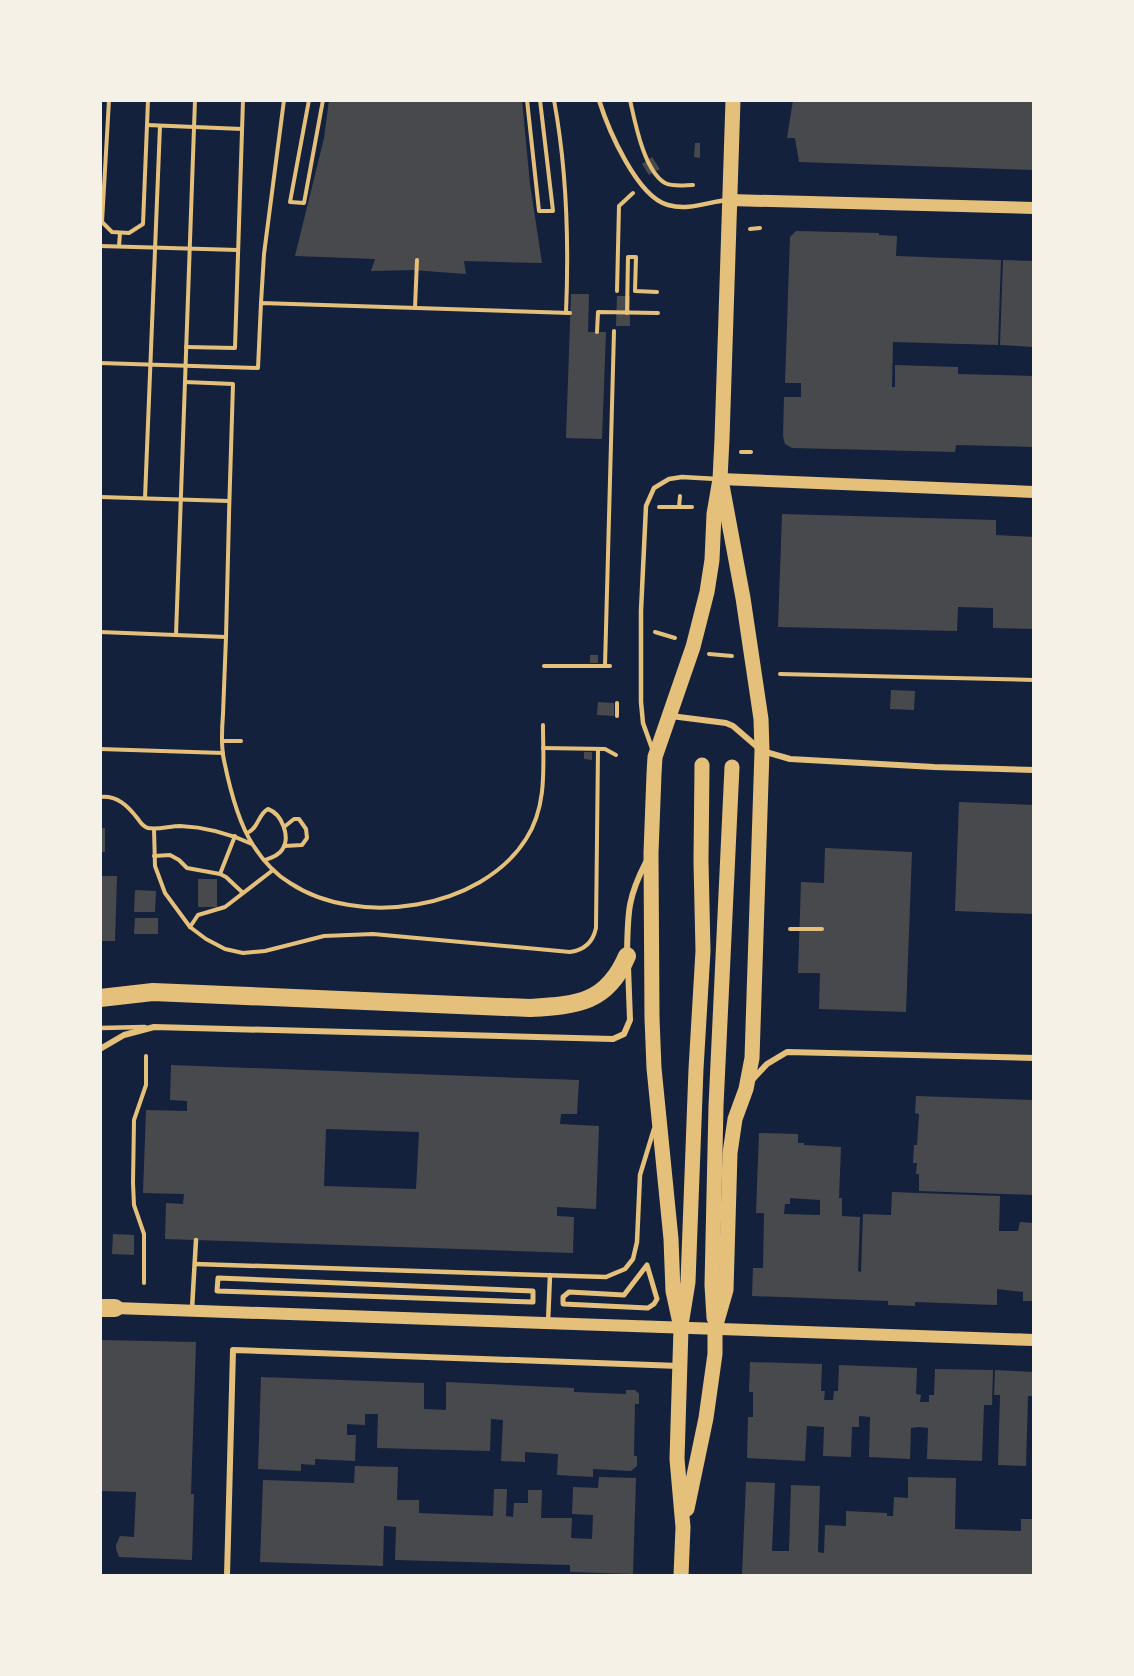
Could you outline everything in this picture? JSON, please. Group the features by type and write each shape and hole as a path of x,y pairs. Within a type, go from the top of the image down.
{"highway":[{"path":"100,998 153,993 495,1007 550,1007 589,999 603,992 620,972 627,956"}],"main road":[{"path":"681,1328 673,1291 671,1239 652,1008 651,853 655,757 693,647 712,560 714,514 720,479 733,100"},
{"path":"730,200 1034,208"},
{"path":"720,479 1034,492"},
{"path":"715,1328 726,1290 730,1153 735,1119 746,1089 752,1058 762,751 761,719 720,479"},
{"path":"681,1575 683,1527 677,1460 681,1328 688,1282 703,951 702,765"},
{"path":"683,1527 706,1419 715,1354 712,1285 716,1106 732,767"},
{"path":"105,1307 1034,1340"}],"street":[{"path":"670,716 726,723 733,726 762,751 790,759 1034,770"},
{"path":"100,1049 124,1035 154,1027 613,1039 624,1034 630,1020 627,956 628,909 631,894 651,853"},
{"path":"746,1089 755,1075 767,1064 787,1052 1034,1058"},
{"path":"647,1265 657,1299 648,1308 563,1304 563,1297 569,1292 624,1294 647,1265"},
{"path":"218,1278 534,1291 533,1302 218,1291 218,1278"},
{"path":"227,1575 233,1350 681,1366"}],"lane":[{"path":"599,100 612,138 632,172 658,201 666,205 692,208 730,200"},
{"path":"655,757 643,723 641,702 641,611 646,506 654,488 669,479 682,477 720,479"},
{"path":"100,1028 154,1027"},
{"path":"195,1264 606,1277 625,1269 633,1259 638,1242 640,1175 659,1115"},
{"path":"192,1310 196,1240"},
{"path":"548,1323 550,1275"}],"path":[{"path":"109,100 102,222 112,232 120,233 129,233 143,224 148,100"},
{"path":"176,635 195,100"},
{"path":"186,347 235,348 243,100"},
{"path":"100,363 258,368 264,254 284,100"},
{"path":"309,100 290,202 304,203 323,100"},
{"path":"527,100 539,211 553,211 540,100"},
{"path":"261,303 568,313 562,143 555,100"},
{"path":"630,100 639,138 657,176 670,185 693,185"},
{"path":"147,125 242,129"},
{"path":"146,498 160,126"},
{"path":"617,291 619,206 642,184"},
{"path":"750,228 760,228"},
{"path":"119,246 120,233"},
{"path":"100,246 238,250"},
{"path":"627,313 628,257 636,257 635,291 657,292"},
{"path":"415,308 417,260"},
{"path":"597,332 598,312 658,313"},
{"path":"544,666 608,666 614,331"},
{"path":"185,382 233,384 222,741 238,810 247,833 252,844 273,870 289,883 307,893 333,902 359,906 409,905 463,892 485,880 508,862 526,840 537,818 543,795 543,725"},
{"path":"741,452 751,452"},
{"path":"100,496 229,501"},
{"path":"679,507 680,496"},
{"path":"658,507 692,507"},
{"path":"100,632 226,637"},
{"path":"655,632 675,638"},
{"path":"707,654 732,656"},
{"path":"780,674 1034,680"},
{"path":"616,716 617,703"},
{"path":"222,741 241,741"},
{"path":"543,748 605,749 616,755"},
{"path":"100,749 223,753"},
{"path":"154,829 155,866 165,893 190,927 225,949 243,953 265,951 324,936 373,934 579,951 594,937 596,927 598,749"},
{"path":"100,797 114,797 131,811 142,825 154,829 194,826 208,828 252,844"},
{"path":"247,833 254,830 263,812 268,809 272,810 284,827 286,840 284,846 279,854 265,860"},
{"path":"284,827 294,819 299,819 306,829 307,838 302,845 284,846"},
{"path":"220,874 235,836"},
{"path":"154,856 170,855 187,868 220,874 242,892"},
{"path":"190,927 198,915 225,907 242,892 263,880 273,870"},
{"path":"790,929 822,929"},
{"path":"144,1283 144,1234 134,1204 133,1183 134,1120 146,1085 146,1056"}],"building":[{"path":"329,100 522,100 530,184 542,263 464,261 466,274 412,270 371,271 375,259 295,256 324,138"},
{"path":"793,100 1034,100 1034,170 799,162 795,138 787,138"},
{"path":"695,143 700,143 700,158 694,157"},
{"path":"652,157 660,169 649,175 642,164"},
{"path":"796,231 879,233 879,235 897,236 896,256 1001,260 998,345 893,342 892,387 895,387 895,365 958,367 958,374 1034,376 1034,447 956,445 955,452 792,448 785,444 783,436 784,397 801,397 801,383 785,383 790,237"},
{"path":"1003,260 1034,261 1034,347 1000,345"},
{"path":"571,294 589,294 588,332 606,332 602,439 566,438"},
{"path":"617,296 630,296 630,326 616,326"},
{"path":"782,514 996,520 996,535 1034,537 1034,629 993,628 993,608 958,607 957,631 778,627"},
{"path":"590,655 598,655 598,663 590,663"},
{"path":"891,690 915,691 914,710 890,709"},
{"path":"598,702 614,703 614,716 597,715"},
{"path":"584,752 592,752 592,760 584,759"},
{"path":"959,802 1034,805 1034,914 955,911"},
{"path":"100,828 105,828 105,852 100,852"},
{"path":"825,848 912,852 906,1012 819,1009 820,973 798,973 801,882 824,883"},
{"path":"100,876 117,876 115,941 100,941"},
{"path":"198,879 217,879 217,907 198,907"},
{"path":"135,890 156,891 155,912 134,912"},
{"path":"135,918 158,918 158,934 134,934"},
{"path":"171,1065 579,1080 577,1114 561,1114 560,1124 599,1126 596,1209 557,1207 557,1216 574,1217 573,1253 165,1239 166,1203 183,1204 184,1194 143,1193 146,1110 187,1111 187,1101 170,1100","holes":["326,1129 419,1132 416,1189 324,1186"]},
{"path":"916,1096 1034,1100 1034,1195 919,1191 917,1163 913,1163 919,1114 915,1113"},
{"path":"759,1133 798,1134 798,1143 804,1143 804,1145 841,1147 839,1198 842,1198 842,1216 860,1217 858,1271 861,1272 863,1214 891,1215 892,1192 1000,1196 999,1231 1018,1231 1020,1222 1034,1223 1034,1301 1023,1301 1023,1292 997,1289 997,1305 915,1302 915,1306 888,1305 888,1301 752,1296 753,1268 763,1268 764,1213 756,1213","holes":["790,1198 820,1200 820,1215 784,1214 785,1204 790,1204"]},
{"path":"113,1234 134,1235 134,1255 112,1254"},
{"path":"100,1340 196,1342 191,1494 194,1494 192,1560 119,1557 116,1545 120,1536 134,1537 136,1492 100,1491"},
{"path":"750,1362 822,1364 821,1391 825,1391 824,1400 833,1400 834,1391 838,1391 839,1365 917,1368 916,1394 921,1395 920,1402 929,1402 929,1395 934,1395 935,1369 993,1370 992,1405 984,1405 982,1461 927,1459 928,1428 919,1427 911,1428 910,1459 869,1457 870,1417 859,1416 859,1427 852,1427 851,1457 823,1456 824,1427 807,1426 805,1461 747,1458 748,1417 753,1417 753,1392 749,1392"},
{"path":"995,1370 1034,1372 1034,1396 1028,1396 1026,1466 998,1465 1000,1395 994,1395"},
{"path":"261,1377 424,1383 424,1409 446,1410 446,1382 574,1388 574,1392 626,1394 626,1390 635,1390 639,1394 639,1404 635,1404 634,1456 637,1456 637,1466 631,1471 593,1469 593,1477 557,1475 558,1454 525,1452 525,1462 501,1461 503,1420 491,1419 490,1451 377,1448 378,1414 365,1414 365,1425 347,1424 347,1435 356,1435 355,1461 315,1459 315,1465 301,1464 301,1471 258,1469"},
{"path":"355,1466 398,1467 397,1500 419,1500 419,1513 493,1516 494,1489 507,1489 506,1516 513,1517 514,1503 528,1503 528,1490 542,1490 541,1518 572,1518 571,1538 592,1539 593,1515 572,1514 573,1487 598,1488 599,1477 636,1478 633,1574 570,1572 570,1565 395,1560 396,1527 384,1526 383,1566 260,1562 263,1480 354,1483"},
{"path":"908,1477 956,1478 955,1529 1021,1531 1021,1519 1034,1519 1034,1575 742,1575 746,1482 775,1483 772,1551 789,1551 791,1485 820,1486 818,1552 824,1553 825,1525 846,1526 846,1511 887,1513 887,1516 893,1516 894,1497 908,1498"}]}
